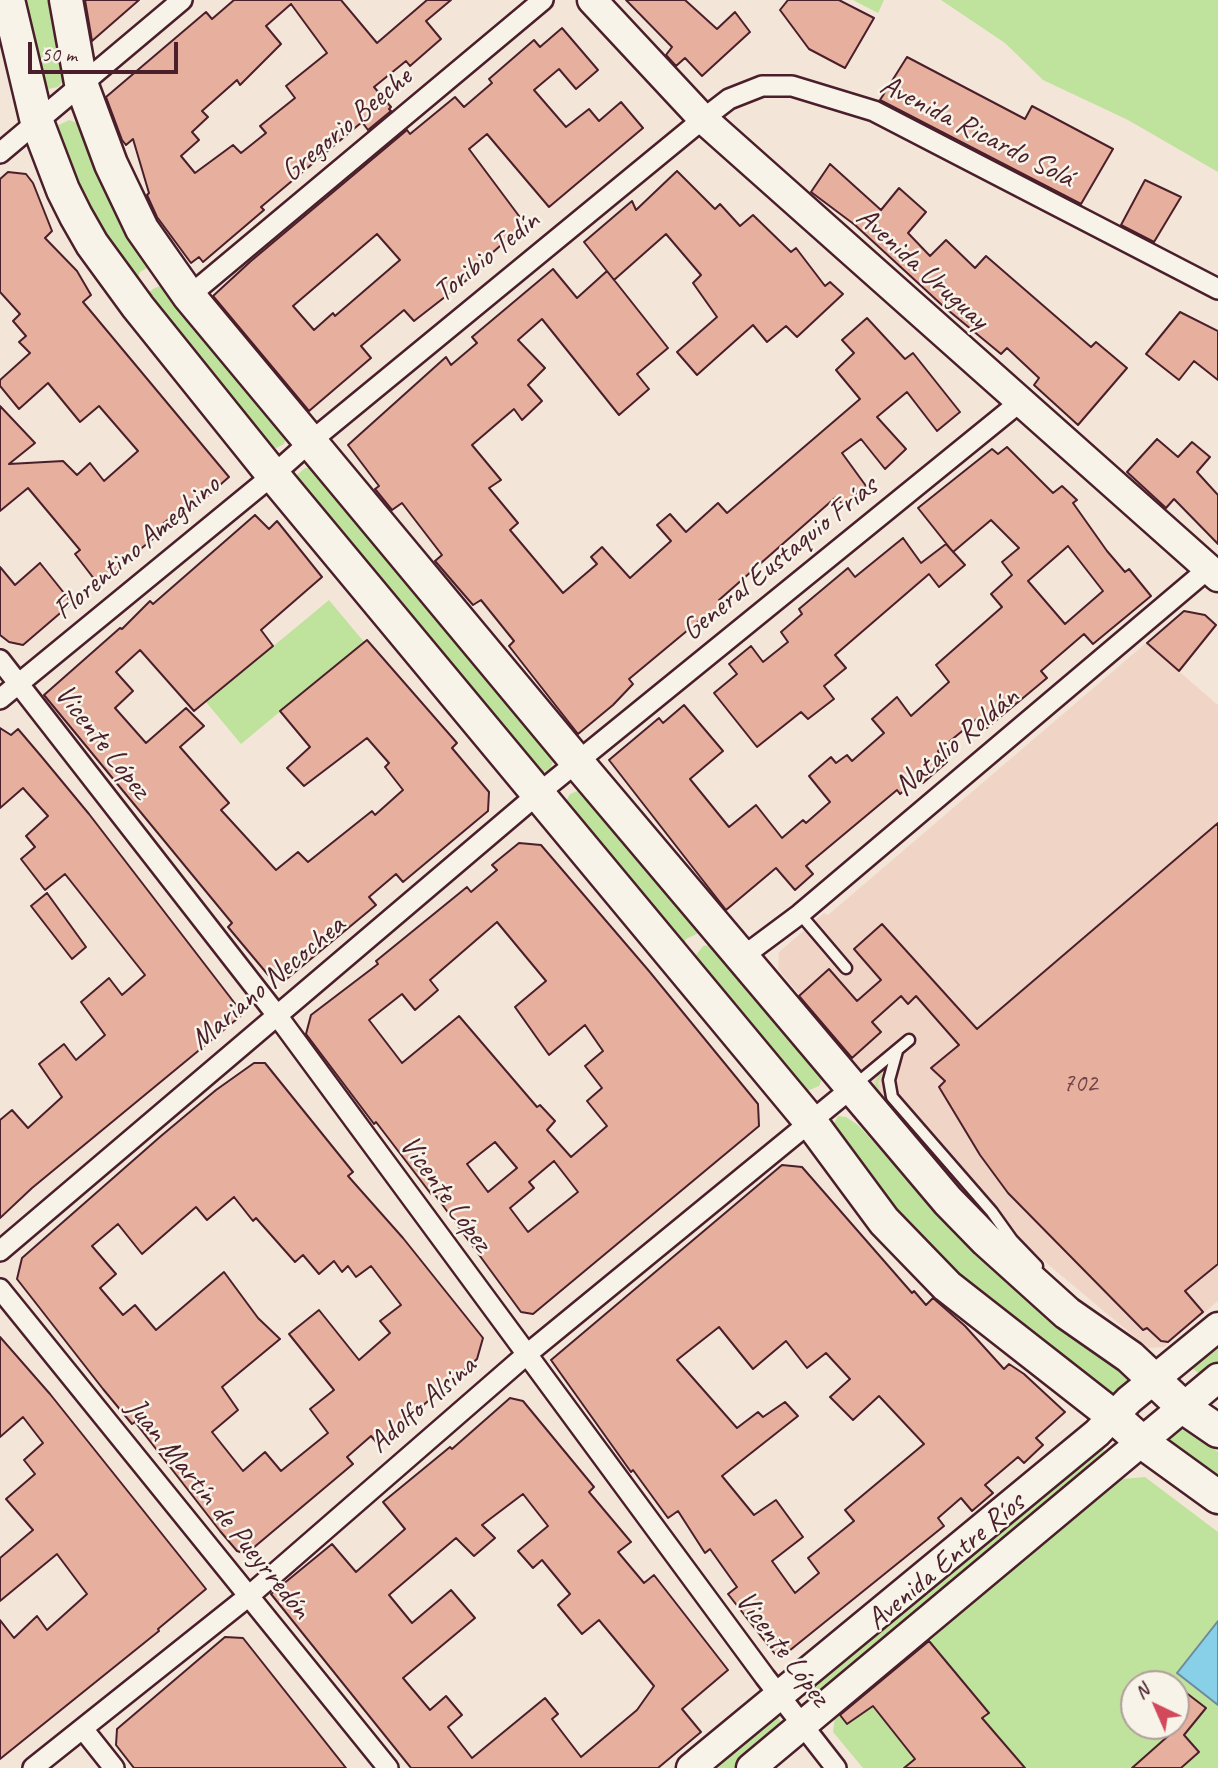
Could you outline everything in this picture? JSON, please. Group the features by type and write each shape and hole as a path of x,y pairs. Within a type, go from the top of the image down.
{"main road":[{"path":"8,0 37,122 62,190 76,216 92,244 138,307 273,475 810,1121 884,1221 947,1286 1142,1441 1218,1497"},
{"path":"66,0 81,83 100,137 142,229 182,287 577,762 853,1087 946,1180 986,1240 1130,1357 1183,1407 1218,1431"},
{"name":"Avenida Uruguay","path":"592,0 703,119 1213,573"},
{"path":"138,307 137,296 143,281 153,276 182,287"},
{"path":"683,967 686,950 704,936 731,944"},
{"name":"Avenida Entre Ríos","path":"691,1768 1097,1433 1154,1379 1218,1327"},
{"name":"Avenida Entre Ríos","path":"751,1768 1218,1378"}],"street":[{"path":"0,153 182,0"},
{"name":"Gregorio Beeche","path":"182,287 543,0"},
{"name":"Avenida Ricardo Solá","path":"703,119 729,99 762,86 792,86 842,99 874,110 1218,289"},
{"name":"Toribio Tedín","path":"310,442 703,119"},
{"name":"General Eustaquio Frías","path":"577,762 1020,402"},
{"name":"Florentino Ameghino","path":"0,699 310,442"},
{"name":"Natalio Roldán","path":"731,944 753,949 800,914 1213,573"},
{"name":"Vicente López","path":"0,660 276,1014 778,1695 836,1768"},
{"name":"Mariano Necochea","path":"0,1251 276,1014 577,762"},
{"name":"Adolfo Alsina","path":"33,1768 250,1595 526,1355 853,1087"},
{"name":"Juan Martín de Pueyrredón","path":"0,1289 388,1768"},
{"path":"83,1729 114,1768"}],"lane":[{"path":"800,914 846,968"},
{"path":"853,1087 909,1041"},
{"path":"897,1051 889,1080 892,1097 946,1180 992,1212 1012,1240 1045,1273"}],"shaded area":[{"path":"1146,643 1218,705 1218,1301 1164,1347 1148,1348 1038,1256 1002,1222 884,1097 778,969 779,952 824,913 828,915"}],"green space":[{"path":"18,0 56,0 65,79 58,87 48,89 39,80"},
{"path":"853,0 884,0 878,13"},
{"path":"941,0 1218,0 1218,172 1128,120 1043,80 1005,43"},
{"path":"69,120 80,124 155,267 140,272 134,286 98,235 54,138 57,126"},
{"path":"162,285 287,436 284,444 272,450 147,294"},
{"path":"305,468 315,468 554,759 550,769 540,773 293,486 297,475"},
{"path":"329,600 364,642 241,744 206,702"},
{"path":"580,790 591,795 705,930 686,939 681,951 565,803 570,794"},
{"path":"714,944 823,1077 819,1086 803,1093 694,958 703,946"},
{"path":"879,1073 882,1075 878,1082 880,1094 946,1170 942,1173 873,1089"},
{"path":"838,1116 846,1117 858,1125 889,1159 902,1166 1119,1367 1128,1377 1128,1384 1123,1392 1112,1396 996,1310 954,1270 890,1204 834,1133 833,1125"},
{"path":"955,1186 972,1195 989,1213 1004,1238"},
{"path":"1218,1333 1218,1371 1211,1377 1200,1374 1190,1367"},
{"path":"1175,1427 1186,1428 1218,1452 1218,1482 1171,1446 1165,1438"},
{"path":"1098,1443 1108,1455 811,1704 801,1691"},
{"path":"1145,1477 1218,1532 1218,1768 863,1768 833,1732 835,1717 1122,1479"},
{"path":"774,1713 784,1725 733,1768 708,1768"}],"water":[{"path":"1218,1621 1218,1705 1190,1683 1190,1670 1179,1670"}],"building":[{"path":"85,0 139,0 92,41"},
{"path":"234,0 341,0 377,43 427,0 451,0 426,21 441,39 410,66 406,61 374,87 391,107 391,111 368,130 362,122 261,207 264,210 203,262 199,257 191,263 157,217 147,195 149,193 133,139 126,145 122,140 106,97 206,12 212,19","holes":["291,4 327,53 286,86 295,98 260,126 266,133 241,153 233,145 195,173 181,156 199,140 192,132 208,117 202,111 237,80 240,85 281,44 266,26"]},
{"path":"626,0 685,0 717,29 735,12 750,32 702,76 685,58 676,66 666,55 672,47"},
{"path":"788,0 839,0 874,18 845,68 809,49 780,10"},
{"path":"562,28 598,70 576,89 559,69 534,90 566,127 589,109 599,121 621,102 643,128 549,207 487,134 469,149 525,224 483,261 486,265 414,321 404,310 361,346 371,358 309,411 213,296 407,130 410,134 455,97 464,107 492,83 489,79 534,40 540,47","holes":["377,234 400,260 335,316 333,313 314,330 293,306"]},
{"path":"907,57 1025,119 1032,106 1113,149 1081,204 880,100"},
{"path":"830,164 881,210 899,188 926,212 908,233 930,256 946,240 975,268 986,256 1091,347 1096,342 1127,368 1078,425 1034,385 1039,378 1007,348 1001,354 943,306 855,225 811,192"},
{"path":"677,171 715,209 720,204 740,226 753,215 791,252 796,248 825,286 830,282 843,294 797,337 786,326 767,342 753,325 697,375 677,352 717,317 693,283 701,275 666,234 614,280 584,242 632,201 636,210"},
{"path":"8,172 26,174 33,183 52,231 45,238 77,271 91,295 83,302 229,477 189,512 184,506 151,534 154,538 98,584 75,554 80,550 28,488 0,511 0,406 35,443 9,464 63,461 77,475 90,463 104,481 138,451 99,406 80,422 48,383 19,409 0,386 0,380 30,353 19,342 26,336 13,321 20,314 0,292 0,179"},
{"path":"1145,180 1181,197 1154,242 1121,225"},
{"path":"553,269 577,298 607,271 668,348 637,374 649,389 619,415 542,319 518,340 545,368 528,385 542,401 522,420 514,409 472,445 501,480 489,488 518,523 510,530 563,593 597,564 591,557 602,547 630,578 671,541 657,525 670,514 686,532 718,503 727,513 860,399 836,370 854,353 842,340 867,318 905,359 913,353 960,412 937,431 907,392 877,417 906,449 885,469 861,439 842,453 866,486 843,505 836,497 719,600 724,607 704,624 700,620 629,679 633,684 578,734 509,646 514,641 481,600 473,605 435,561 442,555 402,503 392,510 375,489 379,486 348,445 446,357 451,365 477,343 472,337"},
{"path":"1180,312 1218,331 1218,380 1194,361 1179,380 1146,354"},
{"path":"1157,439 1178,457 1192,442 1210,457 1197,472 1218,495 1218,544 1174,499 1166,508 1127,472"},
{"path":"1007,447 1053,493 1062,486 1077,500 1073,503 1107,551 1125,572 1129,569 1151,596 1093,644 1084,634 1041,671 1047,678 987,728 978,718 938,751 947,762 923,783 919,778 900,794 897,790 806,866 813,874 795,890 776,868 726,910 609,760 659,718 663,723 684,705 723,751 690,779 729,827 756,805 782,838 803,820 806,823 830,802 809,776 831,757 836,763 847,755 852,761 884,733 872,719 897,697 911,716 949,682 936,665 1002,607 991,594 1012,575 1002,562 1019,548 991,520 953,552 918,508 992,449 998,454","holes":["1068,546 1103,591 1065,624 1028,581"]},
{"path":"255,515 269,529 277,521 322,577 261,630 273,646 194,711 140,650 116,672 133,691 115,708 146,743 186,708 204,726 180,747 229,803 221,810 276,870 298,852 308,862 372,811 375,815 403,790 385,767 389,763 367,738 304,786 287,768 310,747 280,711 367,640 457,743 452,748 489,792 488,811 403,882 396,874 369,897 376,905 283,982 269,976 228,927 232,923 44,695 122,629 150,601 153,604"},
{"path":"903,538 921,563 946,544 965,565 939,587 929,574 835,655 846,668 824,686 834,699 808,719 801,712 757,747 714,693 737,674 729,664 751,646 763,662 788,642 781,632 802,614 799,609 848,568 855,577"},
{"path":"40,563 72,603 23,645 9,642 0,635 0,567 15,585"},
{"path":"1184,611 1205,615 1216,625 1179,671 1147,643"},
{"path":"0,728 11,735 18,729 41,756 243,1014 32,1188 0,1218 0,1120 12,1110 28,1128 62,1097 39,1064 64,1044 76,1060 105,1035 81,1002 109,978 122,995 145,975 65,874 45,890 21,859 35,847 26,836 48,816 23,788 0,808"},
{"path":"1218,823 1218,1264 1185,1291 1203,1312 1168,1342 1161,1341 1147,1328 1143,1330 1008,1193 980,1155 939,1087 945,1081 931,1068 959,1045 916,996 908,1004 901,996 872,1022 881,1032 852,1058 799,996 829,969 857,1001 881,980 854,949 882,924 977,1029"},
{"path":"519,843 541,845 758,1104 759,1126 533,1314 521,1312 433,1192 431,1194 376,1122 374,1124 306,1034 311,1015 378,964 376,961 467,887 471,892 497,870 492,865","holes":["497,922 546,981 515,1007 549,1055 585,1025 603,1051 585,1066 602,1088 587,1101 607,1126 571,1157 547,1130 555,1121 540,1105 537,1107 459,1016 402,1063 369,1020 402,994 415,1010 438,990 430,980","495,1142 517,1168 488,1192 467,1164","554,1161 578,1192 528,1232 510,1208 534,1188 529,1182"]},
{"path":"47,893 86,947 72,959 31,906"},
{"path":"254,1063 265,1063 353,1172 348,1176 403,1238 483,1338 477,1359 378,1444 371,1436 347,1457 353,1464 246,1554 237,1551 220,1531 135,1422 132,1424 103,1389 17,1279 22,1258 216,1090","holes":["234,1197 253,1221 256,1218 295,1262 303,1255 319,1274 334,1261 342,1272 348,1266 356,1277 371,1266 401,1305 380,1321 390,1333 359,1360 319,1310 289,1334 334,1390 310,1409 328,1433 281,1471 265,1452 243,1471 212,1432 238,1410 222,1387 280,1339 258,1318 224,1272 156,1330 135,1305 123,1315 100,1288 116,1274 92,1246 118,1224 142,1254 196,1207 207,1220"]},
{"path":"782,1165 802,1167 912,1293 914,1291 926,1305 933,1298 965,1326 1004,1369 1009,1364 1024,1374 1065,1412 1036,1438 1043,1445 1024,1463 1018,1457 985,1485 993,1493 972,1511 961,1498 938,1518 944,1526 789,1651 775,1654 728,1594 737,1587 710,1549 705,1553 678,1511 668,1518 633,1470 631,1472 551,1360","holes":["719,1327 753,1369 786,1341 807,1368 826,1353 850,1379 830,1397 853,1420 879,1396 924,1444 845,1510 854,1521 808,1558 819,1573 795,1593 772,1561 803,1537 776,1500 754,1515 722,1476 798,1416 785,1402 763,1417 758,1412 737,1428 677,1360"]},
{"path":"0,1337 50,1394 206,1589 158,1629 159,1631 0,1759 0,1620 14,1638 37,1616 47,1630 87,1594 57,1554 0,1601 0,1558 33,1530 6,1499 35,1474 24,1460 43,1443 23,1417 0,1437"},
{"path":"510,1398 523,1401 594,1487 589,1492 631,1542 618,1552 644,1583 654,1575 728,1670 682,1709 701,1732 658,1768 411,1768 271,1594 332,1544 356,1572 405,1529 383,1502 450,1447 452,1449","holes":["523,1494 548,1526 518,1551 533,1568 542,1560 570,1594 558,1605 582,1634 599,1620 654,1686 637,1710 581,1757 552,1719 558,1714 545,1698 472,1758 448,1727 462,1715 446,1696 430,1710 403,1678 475,1618 451,1590 412,1623 389,1595 456,1538 474,1556 495,1538 482,1525"]},
{"path":"225,1637 243,1638 346,1768 134,1768 116,1745 117,1729"},
{"path":"929,1641 989,1713 982,1718 1025,1768 904,1768 915,1759 873,1706 847,1724 840,1715"},
{"path":"1190,1696 1206,1708 1190,1728"},
{"path":"1164,1740 1188,1740 1199,1752 1181,1768 1132,1768"}]}
